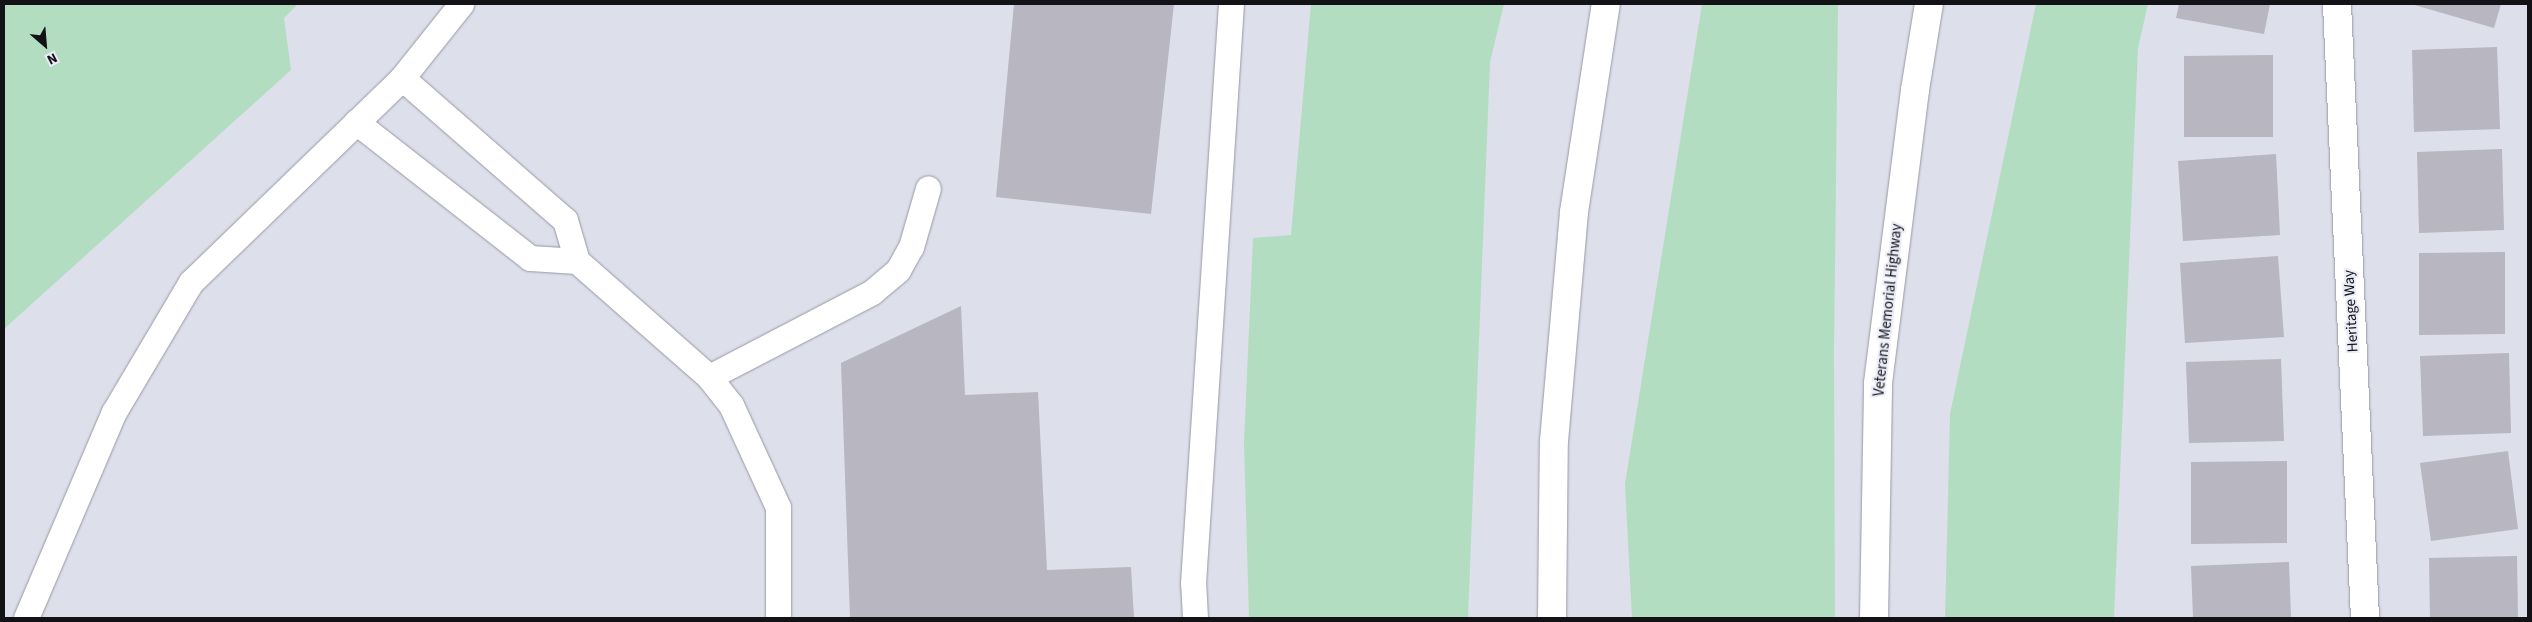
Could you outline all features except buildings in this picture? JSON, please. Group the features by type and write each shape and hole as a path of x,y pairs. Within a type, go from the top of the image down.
{"main road":[{"path":"1552,618 1554,441 1573,222 1606,4"},
{"name":"Veterans Memorial Highway","path":"1874,618 1878,383 1914,90 1929,4"},
{"name":"Heritage Way","path":"2337,4 2365,618"}],"lane":[{"path":"26,618 114,412 191,282 402,78 461,4"},
{"path":"1195,618 1193,582 1231,4"},
{"path":"402,78 565,220 577,261 709,377 731,405 778,507 778,618"},
{"path":"356,122 530,258 577,261"},
{"path":"709,377 872,292 898,270 911,247 928,188"}],"green space":[{"path":"4,4 298,4 284,18 291,70 4,329"},
{"path":"1311,4 1504,4 1490,62 1468,618 1249,618 1244,443 1253,238 1291,235"},
{"path":"1702,4 1838,4 1834,353 1835,618 1632,618 1625,484"},
{"path":"2036,4 2148,4 2138,48 2114,618 1945,618 1950,414"}]}
